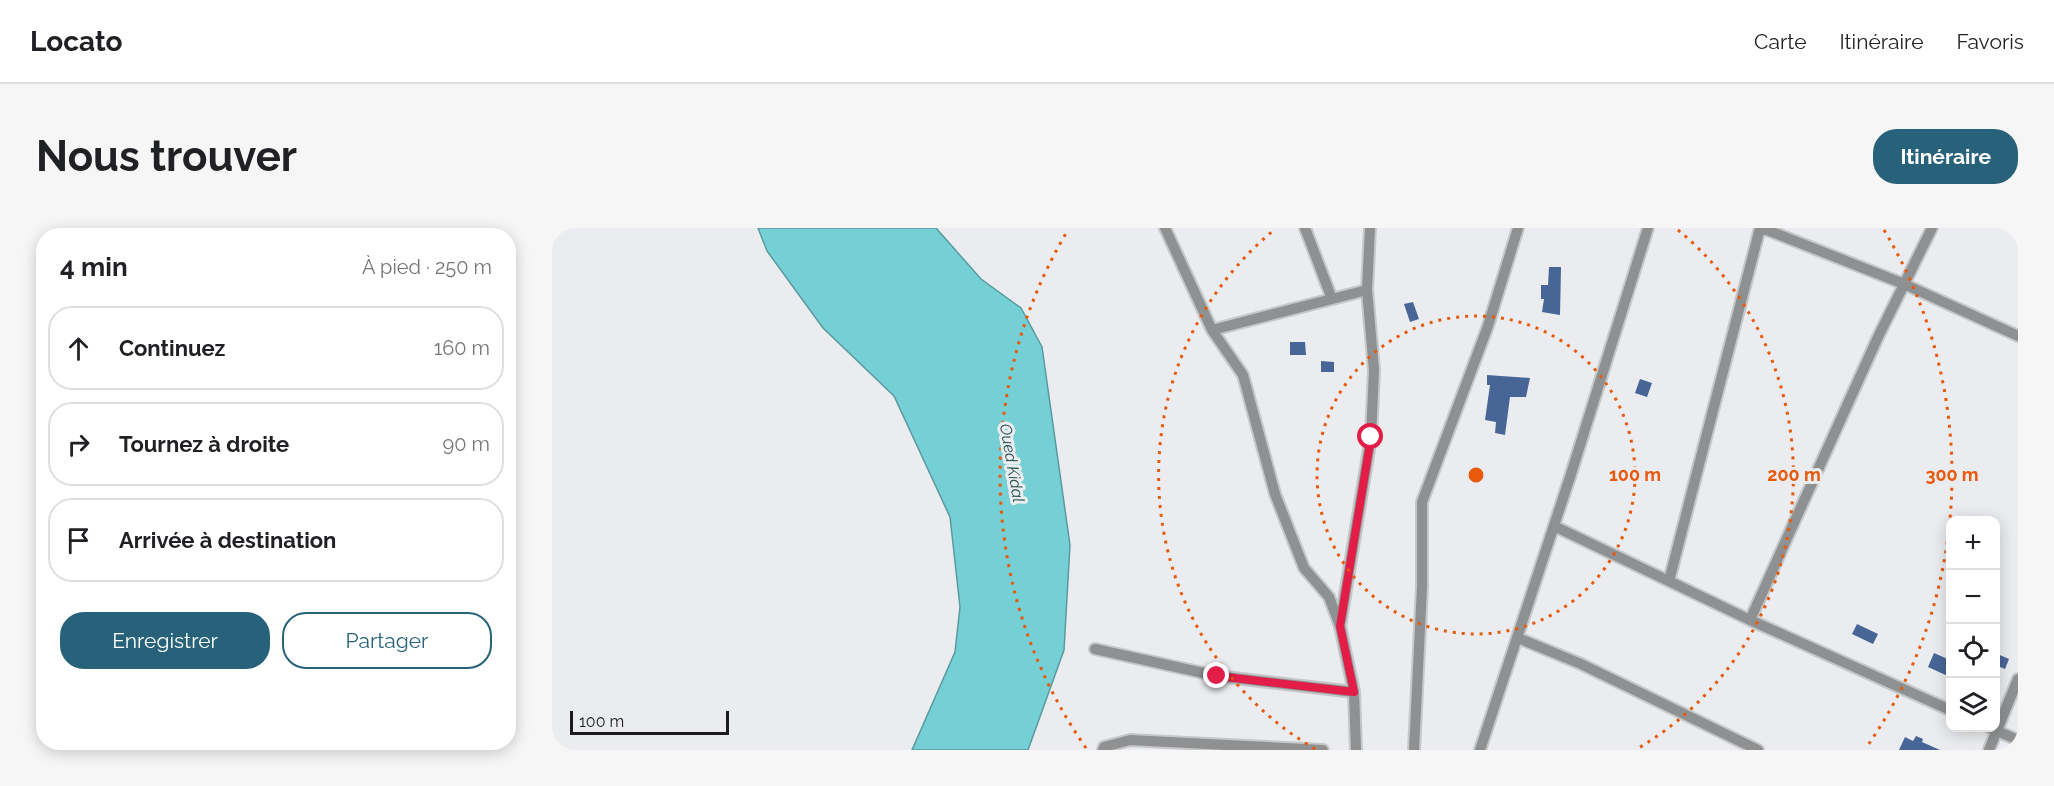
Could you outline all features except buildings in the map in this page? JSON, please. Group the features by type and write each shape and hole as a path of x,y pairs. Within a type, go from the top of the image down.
{"street":[{"path":"1165,228 1212,330 1243,375 1275,494 1304,568 1329,597 1340,626 1354,692 1356,750"},
{"path":"1305,228 1332,299"},
{"path":"1340,626 1371,437 1374,370 1367,290 1370,228"},
{"path":"1414,750 1422,587 1422,502 1488,326 1518,228"},
{"path":"1480,750 1518,638 1648,228"},
{"path":"1669,581 1761,228 1904,284 2018,336"},
{"path":"1750,620 1904,284 1932,228"},
{"path":"1212,330 1367,290"},
{"path":"1554,526 1750,620 1946,708"},
{"path":"1518,638 1581,664 1758,750"},
{"path":"1095,649 1217,676 1354,692"},
{"path":"2000,715 2018,679"},
{"path":"1989,750 1992,732"},
{"path":"2000,732 2018,740"},
{"path":"1102,750 1104,747 1130,740 1323,750"}],"water":[{"name":"Oued Kidal","path":"758,228 936,228 981,279 1021,308 1042,347 1070,545 1064,650 1028,750 912,750 955,652 960,607 950,517 894,396 823,328 767,251"}],"route":[{"path":"1217,676 1354,692 1340,626 1371,437"}]}
